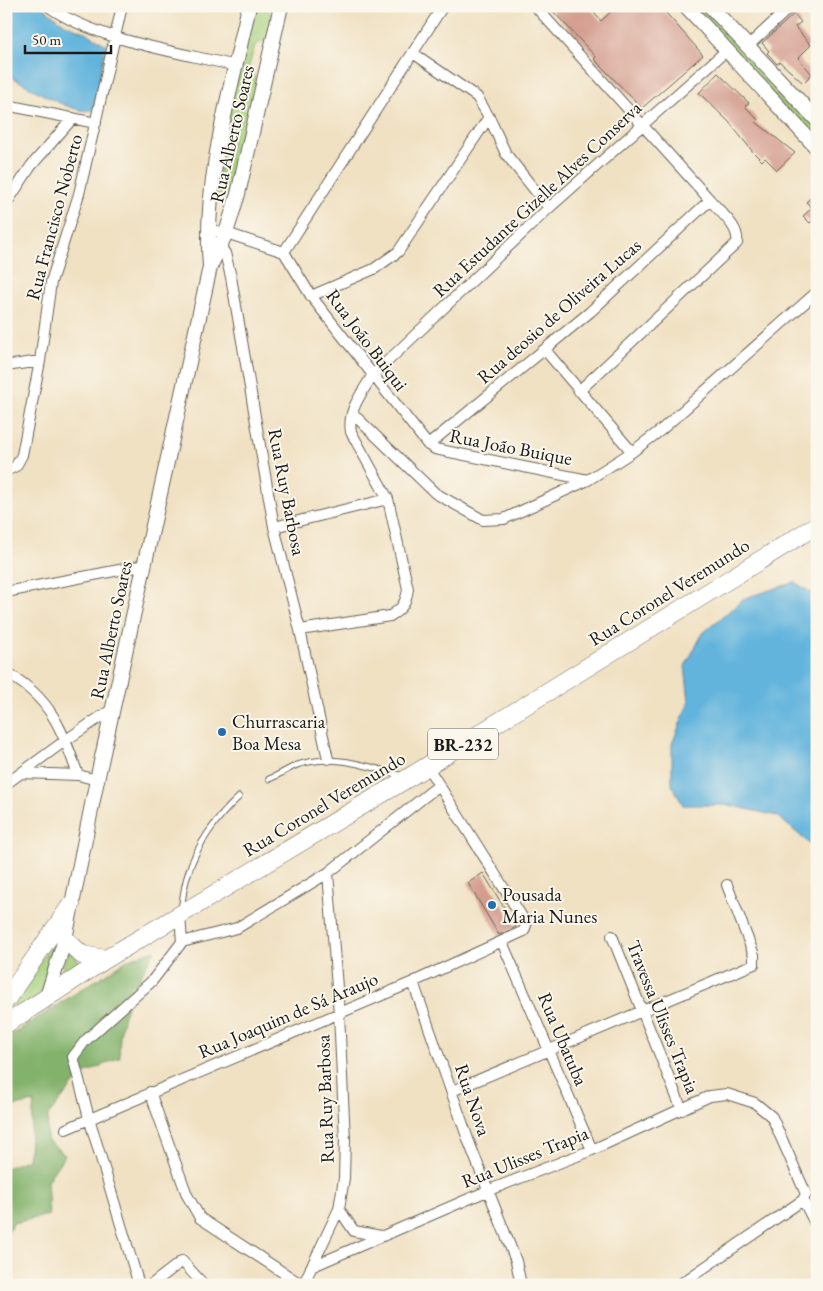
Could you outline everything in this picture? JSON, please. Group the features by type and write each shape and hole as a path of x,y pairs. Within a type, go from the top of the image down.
{"highway":[{"name":"Rua Coronel Veremundo","path":"6,1024 46,1000 106,959 408,778 817,525"},
{"path":"6,1000 71,905"},
{"path":"65,939 82,955 106,959"}],"main road":[{"name":"Rua Alberto Soares","path":"210,267 208,235 211,186 249,6"},
{"name":"Rua Alberto Soares","path":"46,1000 65,939 97,780 210,267 223,239 238,194 281,6"},
{"path":"686,6 817,148"},
{"path":"710,6 817,120"}],"street":[{"path":"48,6 73,23 115,37 236,66"},
{"name":"Rua Francisco Noberto","path":"11,469 22,455 40,361 51,282 79,194 122,6"},
{"path":"208,235 284,252 443,6"},
{"path":"535,6 710,200 734,228 738,236 738,243 579,391"},
{"path":"748,46 791,6"},
{"name":"Rua Estudante Gizelle Alves Conserva","path":"352,413 372,376 549,208 727,50"},
{"path":"413,53 472,92 489,117 506,154 549,208"},
{"path":"6,105 96,123"},
{"path":"312,296 374,270 398,252 489,117"},
{"path":"6,204 30,166 73,118"},
{"name":"Rua deosio de Oliveira Lucas","path":"428,445 590,312 710,200"},
{"name":"Rua Ruy Barbosa","path":"223,239 274,527 300,630 328,759"},
{"name":"Rua João Buiqui","path":"284,252 312,296 372,376 428,445"},
{"name":"Rua João Buique","path":"352,413 435,493 483,520 514,517 588,480 632,452 661,430 817,292"},
{"path":"544,350 632,452"},
{"path":"6,366 40,361"},
{"path":"300,630 390,616 400,610 406,599 408,589 388,499 351,432 349,424 352,413"},
{"name":"Rua João Buique","path":"428,445 434,449 588,480"},
{"path":"274,527 388,499"},
{"path":"6,592 144,565"},
{"path":"6,673 22,681 39,698 61,727 78,775"},
{"path":"6,784 114,708"},
{"path":"139,1285 89,1118 73,1057 78,1048 152,981 182,942 237,928 328,873 438,786 426,766"},
{"path":"22,773 78,775 97,780"},
{"name":"Rua Joaquim de Sá Araujo","path":"66,1130 89,1118 413,982 524,931 526,925 522,917 438,786"},
{"name":"Rua Ruy Barbosa","path":"302,1285 339,1209 344,1178 345,1140 340,1013 328,873"},
{"path":"452,1091 754,964 754,955 727,886"},
{"path":"180,915 182,942"},
{"name":"Travessa Ulisses Trapia","path":"612,936 682,1110"},
{"name":"Rua Ubatuba","path":"502,942 592,1150"},
{"name":"Rua Nova","path":"413,982 488,1191 516,1261 521,1285"},
{"path":"150,1092 187,1195 200,1218 302,1285"},
{"name":"Rua Ulisses Trapia","path":"311,1267 488,1191 592,1150 710,1096 727,1094 755,1103 772,1117 806,1194 803,1200"},
{"path":"679,1285 803,1200 817,1227"},
{"path":"339,1209 354,1231 382,1236"},
{"path":"151,1285 182,1260 204,1285"}],"lane":[{"path":"270,779 297,765 328,759 346,761 408,778"},
{"path":"180,915 188,874 198,851 226,808 239,797"}],"green space":[{"path":"691,6 708,6 817,123 817,143"},
{"path":"257,8 264,8 272,14 268,39 255,45 248,69 258,81 231,195 226,198 215,192 222,158 230,154 234,129 228,121 251,11"},
{"path":"68,918 56,967 38,1000 6,1016"},
{"path":"155,950 141,975 124,1015 121,1028 120,1057 80,1076 48,1116 47,1140 65,1155 47,1181 49,1215 13,1223 6,1236 6,1168 28,1159 34,1102 6,1108 6,1038 129,959"},
{"path":"69,951 83,966 56,987"}],"water":[{"path":"6,6 41,6 65,24 87,33 106,45 93,110 84,111 62,104 6,74"},
{"path":"795,582 817,597 817,850 777,816 729,805 683,805 672,785 672,744 689,701 685,666 703,633 745,598"}],"building":[{"path":"548,6 588,6 601,21 617,6 660,6 703,55 642,108 594,59 596,57"},
{"path":"794,14 801,22 795,27 811,45 798,58 812,74 803,83 780,62 777,64 767,53 769,51 762,43"},
{"path":"718,73 749,103 745,106 758,120 756,122 795,153 777,170 765,158 762,161 729,122 699,93"},
{"path":"817,192 817,217 810,223 803,216 812,208 806,202"},
{"name":"Pousada Maria Nunes","path":"483,873 516,927 499,935 468,883"}],"place":[{"name":"Churrascaria Boa Mesa","path":"222,732"},
{"name":"Pousada Maria Nunes","path":"492,905"}]}
